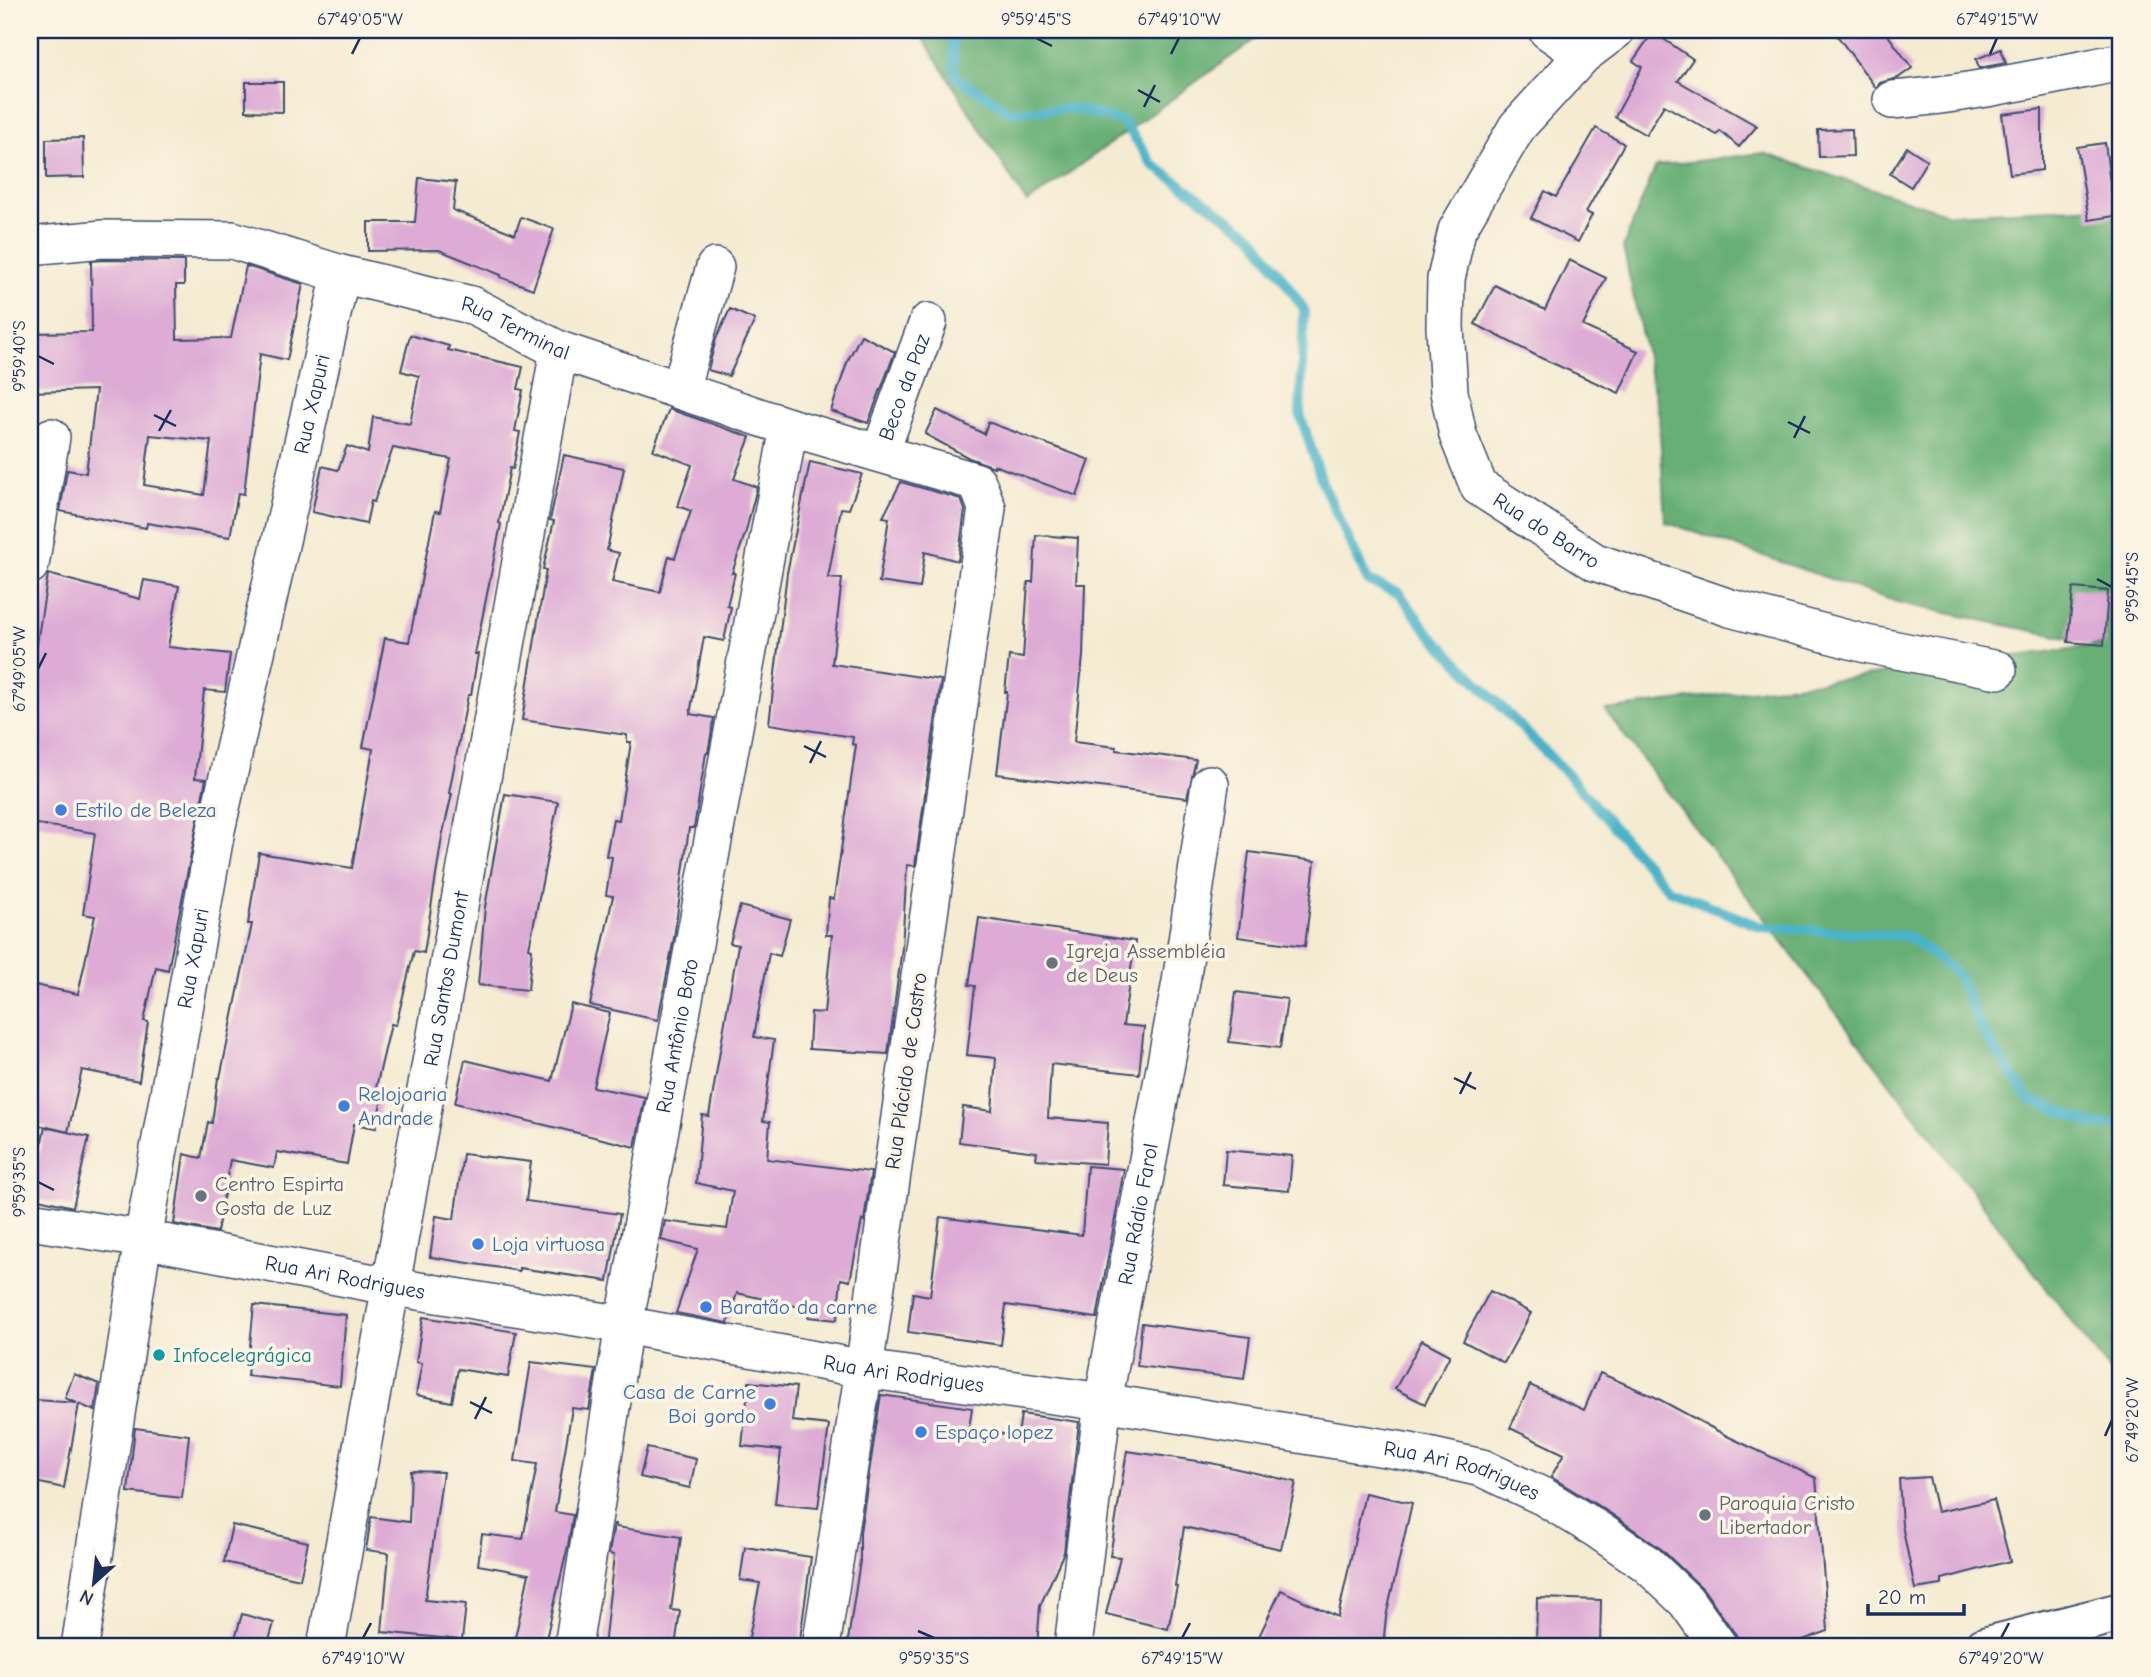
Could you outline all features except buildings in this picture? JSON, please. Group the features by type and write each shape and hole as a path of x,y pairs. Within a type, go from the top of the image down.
{"street":[{"path":"1547,30 1583,54"},
{"name":"Rua do Barro","path":"1616,30 1583,54 1517,127 1457,230 1446,279 1445,327 1449,392 1458,435 1479,486 1595,562 1730,608 1866,644 1998,670"},
{"path":"1892,100 2007,85 2121,62"},
{"name":"Rua Terminal","path":"30,246 103,239 232,240 341,274 471,306 559,350 789,427 977,482 980,495"},
{"path":"680,390 715,267"},
{"name":"Rua Xapuri","path":"80,1647 143,1239 216,830 341,274"},
{"name":"Beco da Paz","path":"880,453 928,322"},
{"name":"Rua Santos Dumont","path":"326,1647 559,350"},
{"name":"Rua Antônio Boto","path":"573,1647 624,1325 789,427"},
{"path":"30,565 51,437"},
{"name":"Rua Plácido de Castro","path":"821,1647 864,1369 987,508 980,495"},
{"name":"Rua Rádio Farol","path":"1073,1647 1103,1402 1181,982 1210,784"},
{"name":"Rua Ari Rodrigues","path":"30,1221 864,1369 1103,1402 1410,1452 1482,1468 1544,1497 1647,1564 1686,1601 1719,1647"},
{"path":"1984,1647 2121,1612"}],"green space":[{"path":"918,30 1268,30 1027,203"},
{"path":"1763,153 1949,214 2121,206 2121,1386 1605,710 2100,645 1900,603 1665,522 1659,415 1623,247 1656,166"}],"waterway":[{"path":"952,30 955,76 1011,112 1071,108 1124,122 1152,164 1253,236 1304,309 1300,414 1322,482 1368,581 1399,593 1428,632 1568,775 1668,889 1761,927 1908,936 1957,974 1983,1032 2029,1099 2095,1125 2121,1124"}],"place":[{"name":"Estilo de Beleza","path":"61,810"},
{"name":"Igreja Assembléia de Deus","path":"1052,963"},
{"name":"Relojoaria Andrade","path":"344,1106"},
{"name":"Centro Espirta Gosta de Luz","path":"201,1196"},
{"name":"Loja virtuosa","path":"478,1244"},
{"name":"Baratão da carne","path":"706,1307"},
{"name":"Infocelegrágica","path":"159,1355"},
{"name":"Casa de Carne Boi gordo","path":"770,1404"},
{"name":"Espaço lopez","path":"921,1432"},
{"name":"Paroquia Cristo Libertador","path":"1705,1515"}]}
